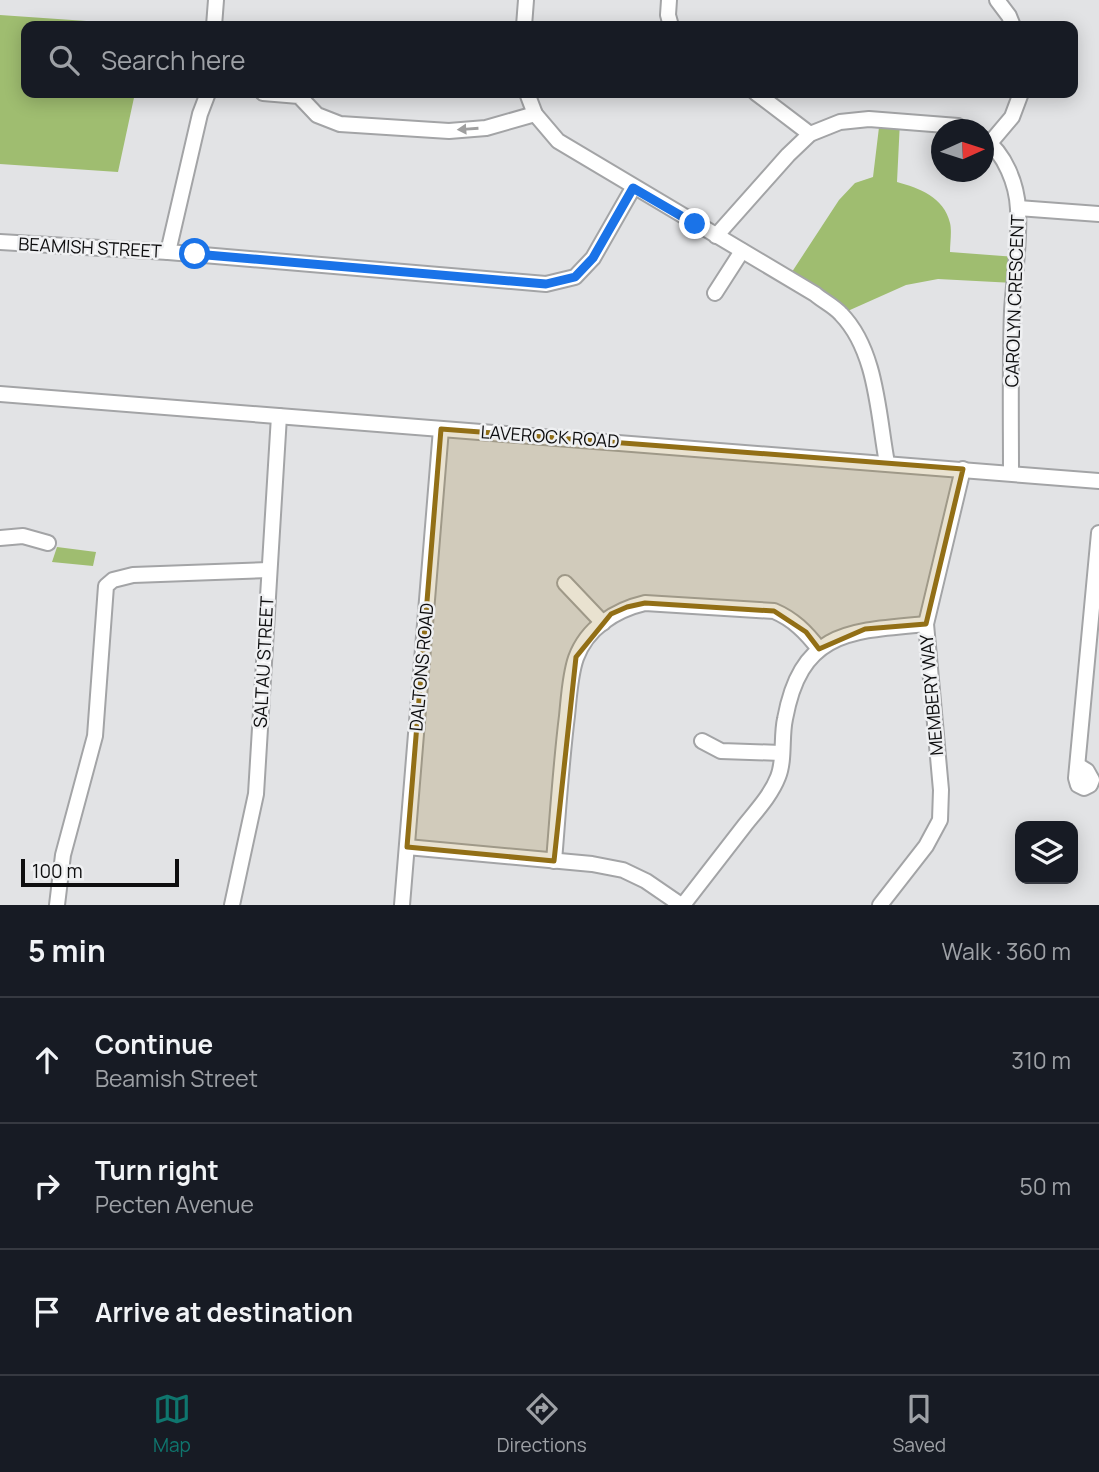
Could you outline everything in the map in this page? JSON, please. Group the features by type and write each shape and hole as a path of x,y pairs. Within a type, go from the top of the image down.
{"street":[{"path":"214,21 216,0"},
{"path":"524,21 526,0"},
{"path":"670,0 670,21"},
{"path":"997,0 1010,21"},
{"path":"168,252 206,98"},
{"path":"304,98 317,115 340,124 449,131 486,128 535,114"},
{"path":"529,98 535,114 558,141 815,294 841,314 869,366 887,463"},
{"path":"763,98 810,134"},
{"path":"994,134 1012,117 1019,98"},
{"path":"716,236 810,134 840,122 869,118 931,124"},
{"name":"CAROLYN CRESCENT","path":"994,150 1013,181 1018,208 1012,313 1011,473"},
{"name":"BEAMISH STREET","path":"0,242 168,252 546,284 575,277 593,258 633,188"},
{"path":"1018,208 1099,214"},
{"path":"715,293 742,251"},
{"name":"LAVEROCK ROAD","path":"0,394 1099,481"},
{"name":"SALTAU STREET","path":"232,905 256,794 279,416"},
{"name":"DALTONS ROAD","path":"402,905 441,429"},
{"name":"MEMBERY WAY","path":"880,905 926,846 940,820 941,790 926,624 963,469"},
{"path":"1079,765 1099,533"},
{"path":"0,537 23,536 48,543"},
{"path":"57,905 63,855 95,736 106,586 113,579 133,575 269,570"},
{"path":"565,583 603,623"},
{"path":"554,861 565,729 576,657 587,639 611,614 645,603 774,611 787,617 806,632 818,649"},
{"path":"407,847 623,870 646,881 682,905 766,798 779,775 784,722 791,689 807,659 818,649 865,629 926,624"},
{"path":"702,741 721,751 781,753"}],"highlighted area":[{"path":"441,429 963,469 926,624 865,629 819,649 806,632 774,611 645,603 627,607 611,614 576,657 554,861 407,847"}],"green space":[{"path":"0,15 86,21 21,21 21,98 134,98 118,172 0,164"},
{"path":"880,119 900,121 897,182 930,195 942,206 951,226 950,252 1016,257 1014,283 938,279 906,285 841,314 788,278 839,200 855,183 873,177"},
{"path":"57,547 96,552 93,566 52,562"}],"route":[{"path":"195,254 546,284 575,277 593,258 633,188 695,224"}]}
